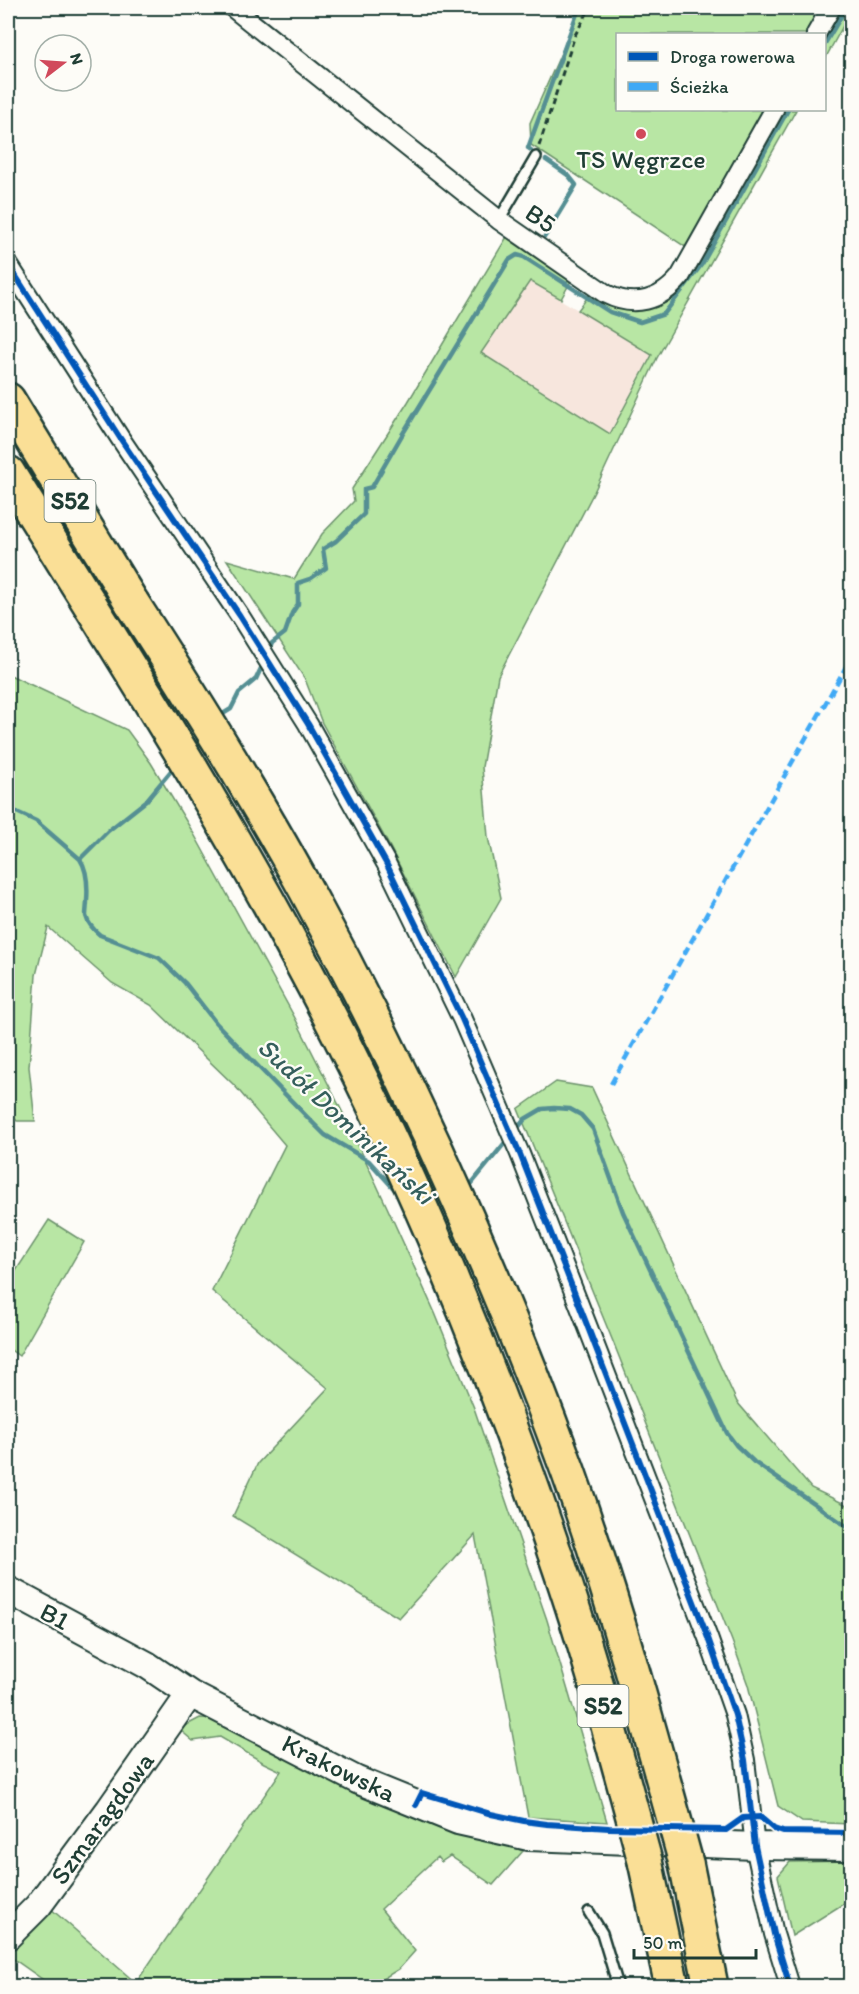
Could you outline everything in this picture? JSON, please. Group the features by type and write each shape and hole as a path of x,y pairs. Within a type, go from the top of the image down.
{"highway":[{"name":"S52","path":"8,400 223,748 304,886 398,1067 487,1264 565,1462 605,1581 634,1675 686,1863 711,1986"},
{"name":"S52","path":"8,473 195,773 249,867 307,972 403,1166 487,1366 576,1614 645,1861 672,1986"}],"street":[{"name":"B5","path":"234,8 499,220 612,297 634,302 656,298 670,289 680,277 773,111"},
{"path":"817,33 831,8"},
{"path":"8,264 120,438 260,647 308,724 386,863 462,1020 520,1154 708,1638 735,1715 745,1760 755,1846 774,1934 790,1986"},
{"name":"B1","path":"8,1590 147,1665 190,1694"},
{"name":"Krakowska","path":"190,1694 357,1780 458,1821 529,1837 755,1846 852,1847"},
{"name":"Szmaragdowa","path":"8,1936 38,1906 190,1694"}],"lane":[{"path":"499,220 536,157"},
{"path":"589,1912 602,1933 618,1986"}],"path":[{"path":"536,157 575,35 590,8"}],"shaded area":[{"path":"530,281 652,355 610,435 481,353"}],"green space":[{"name":"TS Węgrzce","path":"581,8 822,8 808,33 616,33 616,111 764,111 687,248 531,145 530,123"},
{"path":"840,8 851,8 826,57 825,33"},
{"path":"780,111 795,111 657,358 594,492 498,676 482,767 488,837 501,898 456,977 391,849 322,723 305,679 227,560 294,579 322,534 354,501 352,489 408,402 508,235 572,279 561,299 530,281 481,353 610,434 652,355 578,310 590,294 617,306 634,310 643,310 663,304 674,294 688,274"},
{"path":"8,674 127,730 151,763 194,834 295,1018 387,1207 435,1313 474,1408 547,1620 607,1822 528,1817 475,1535 399,1618 233,1516 258,1463 328,1388 212,1291 285,1145 235,1086 151,1005 112,983 48,927 36,975 29,1067 35,1121 17,1121 8,1112"},
{"path":"556,1082 592,1088 737,1402 811,1488 851,1507 851,1824 802,1822 778,1806 748,1685 732,1641 518,1109"},
{"path":"49,1220 84,1242 19,1356 8,1348 8,1283"},
{"path":"200,1718 223,1719 479,1834 523,1851 493,1885 450,1856 441,1862 437,1857 381,1909 415,1951 399,1969 371,1986 52,1986 8,1955 50,1908 136,1983 281,1771 220,1737 193,1741 179,1729"},
{"path":"851,1861 851,1899 792,1936 778,1876 790,1862"}],"waterway":[{"path":"531,150 528,148 579,8"},
{"path":"826,42 846,8"},
{"path":"269,651 272,643 285,633 298,604 298,583 310,579 326,568 323,549 336,541 364,514 364,489 372,487 509,260 517,255 524,257 610,312 640,322 664,314 702,264 787,111"},
{"path":"545,236 576,185 569,176 546,160"},
{"path":"218,717 231,709 239,693 256,679 263,664"},
{"path":"195,753 198,751 198,733"},
{"path":"80,859 108,831 146,801 175,766"},
{"name":"Sudół Dominikański","path":"8,808 36,821 80,859 87,879 86,916 100,935 159,958 185,983 216,1023 325,1135 369,1161 397,1192"},
{"name":"Sudół Dominikański","path":"516,1130 525,1119 542,1109 554,1108 570,1109 581,1115 593,1129 623,1212 727,1433 754,1462 852,1530"},
{"name":"Sudół Dominikański","path":"468,1188 508,1139"}],"marked path":[{"path":"611,1084 852,656"}],"cycle path":[{"path":"8,264 120,438 240,616 308,724 386,863 462,1019 520,1154 708,1638 735,1715 745,1760 755,1846 774,1934 790,1986"},
{"path":"416,1805 422,1793 491,1814 547,1824 609,1828 726,1830 743,1818 760,1817 774,1829 783,1832 852,1833"}],"place":[{"name":"TS Węgrzce","path":"641,134"}]}
